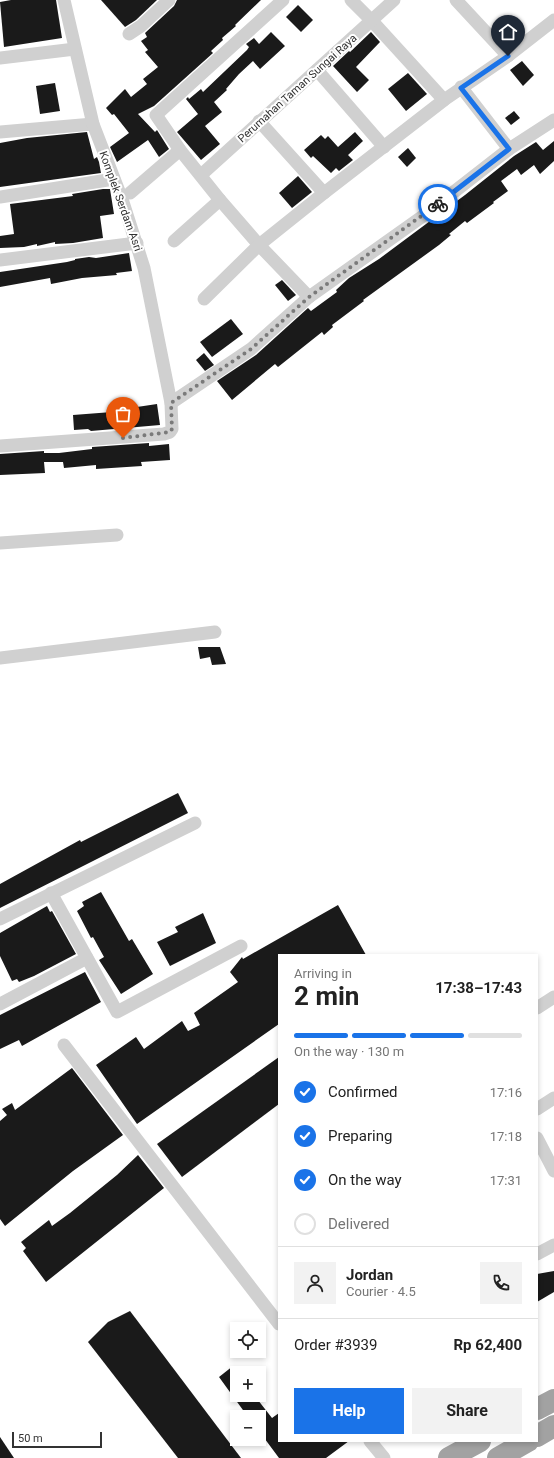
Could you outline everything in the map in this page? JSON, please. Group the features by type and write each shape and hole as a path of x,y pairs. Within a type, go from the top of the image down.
{"highway":[{"path":"538,1408 554,1400"},
{"path":"538,1435 554,1426"},
{"path":"449,1458 478,1442"},
{"path":"498,1458 526,1442"}],"street":[{"name":"Komplek Serdam Asri","path":"0,446 164,434 170,432 172,429 171,403 137,243 93,124 64,0"},
{"path":"129,34 141,26 169,0"},
{"path":"283,0 157,113 156,118 220,200 259,245 309,297"},
{"path":"351,0 444,100"},
{"name":"Perumahan Taman Sungai Raya","path":"201,174 394,0"},
{"path":"456,0 508,56"},
{"path":"204,299 259,245 324,193 444,100 508,56 554,20"},
{"path":"0,58 75,49"},
{"path":"317,70 384,147"},
{"path":"461,88 509,149"},
{"path":"259,121 324,193"},
{"path":"0,132 93,124"},
{"path":"171,403 251,349 309,297 423,216 509,149 552,124"},
{"path":"130,193 180,150"},
{"path":"0,197 114,179"},
{"path":"174,241 220,200"},
{"path":"0,260 137,243"},
{"path":"0,542 117,535"},
{"path":"0,658 215,632"},
{"path":"0,919 195,823"},
{"path":"51,893 117,1012 241,946"},
{"path":"0,1004 87,958"},
{"path":"538,1007 554,997"},
{"path":"64,1045 278,1323"},
{"path":"538,1108 554,1098"},
{"path":"538,1140 554,1171"},
{"path":"538,1253 554,1245"},
{"path":"371,1442 384,1458"}],"building":[{"path":"11,0 56,0 62,38 4,47 0,2"},
{"path":"101,0 157,0 136,20 125,27"},
{"path":"177,0 261,0 222,38 223,40 211,51 213,53 154,106 138,114 155,132 157,130 169,149 159,157 148,140 117,162 110,147 129,133 114,114 112,115 106,108 125,89 131,97 147,84 143,79 158,67 145,52 148,50 141,41 147,37 145,33 174,6"},
{"path":"298,5 313,20 301,32 286,17"},
{"path":"271,32 285,46 260,69 253,61 214,102 222,112 205,126 220,144 201,160 177,132 198,114 186,99 188,97 189,99 201,89 203,92 247,50 249,47 246,44 254,38 259,44"},
{"path":"371,32 380,42 356,67 369,80 357,92 333,66"},
{"path":"522,61 534,75 523,86 510,70"},
{"path":"408,73 427,94 406,111 388,89"},
{"path":"55,83 60,111 40,114 36,86"},
{"path":"514,111 520,118 511,125 505,118"},
{"path":"87,132 94,159 97,157 101,173 0,187 0,143 27,138"},
{"path":"355,132 363,141 348,155 353,160 339,171 336,168 331,173 313,156 311,158 304,150 321,135 325,139 328,136 338,147"},
{"path":"554,141 554,161 540,174 534,165 521,175 517,169 501,181 508,191 467,223 465,221 449,234 451,235 439,245 363,300 364,301 332,325 333,327 324,335 322,332 278,367 275,364 232,400 217,381 256,355 308,308 311,311 337,292 336,290 349,278 379,259 465,195 514,156 536,142 543,150"},
{"path":"408,148 416,158 407,167 398,157"},
{"path":"298,176 312,192 292,208 279,193"},
{"path":"110,189 114,214 100,216 103,238 73,243 55,244 55,242 37,246 37,244 24,247 0,248 0,236 14,234 10,204 73,196 72,194"},
{"path":"129,253 132,271 116,273 117,275 82,278 51,284 50,278 0,287 0,272 67,262 75,259 89,257 96,258"},
{"path":"282,280 296,295 288,301 275,285"},
{"path":"231,319 243,334 212,357 200,342"},
{"path":"204,353 214,365 205,371 196,360"},
{"path":"157,404 160,425 91,431 88,429 74,430 73,415 138,410 137,407"},
{"path":"149,443 149,446 169,444 170,460 141,462 142,466 96,469 96,465 64,468 63,462 44,462 45,473 0,475 0,454 44,451 44,453 59,453 92,449 92,447"},
{"path":"198,647 220,647 226,664 212,665 210,657 200,659"},
{"path":"178,793 188,813 0,908 0,884 80,840 81,842"},
{"path":"101,892 129,941 132,939 153,974 121,994 99,960 104,957 93,937 91,938 77,911 84,906 82,902"},
{"path":"338,905 365,954 278,954 278,1025 137,1124 96,1065 136,1037 144,1049 182,1021 188,1031 200,1025 194,1013 238,982 230,972 242,957 243,959"},
{"path":"47,906 50,912 52,911 76,954 34,976 19,982 17,979 12,981 0,956 0,933"},
{"path":"203,913 216,943 170,966 157,942 178,932 175,927"},
{"path":"85,972 101,1002 22,1046 19,1040 0,1049 0,1015"},
{"path":"278,1058 278,1105 182,1177 157,1144"},
{"path":"72,1068 123,1135 73,1171 5,1226 0,1219 0,1121 7,1115 2,1109 12,1103 15,1110"},
{"path":"138,1155 164,1188 46,1282 23,1251 26,1248 21,1242 49,1220 52,1226 70,1213 117,1175"},
{"path":"554,1271 554,1292 538,1301 538,1274"},
{"path":"130,1311 230,1443 230,1446 232,1446 241,1458 178,1458 88,1342 108,1322"},
{"path":"230,1368 230,1392 219,1377"},
{"path":"237,1402 259,1402 266,1410 243,1410"},
{"path":"266,1410 272,1418 278,1414 278,1442 348,1442 326,1458 279,1458 266,1440"},
{"path":"0,1437 14,1458 0,1458"}],"way so far":[{"path":"123,438 164,434 170,432 172,429 171,403 251,349 309,297 438,204"}],"route":[{"path":"438,204 509,149 461,88 508,56"}]}
